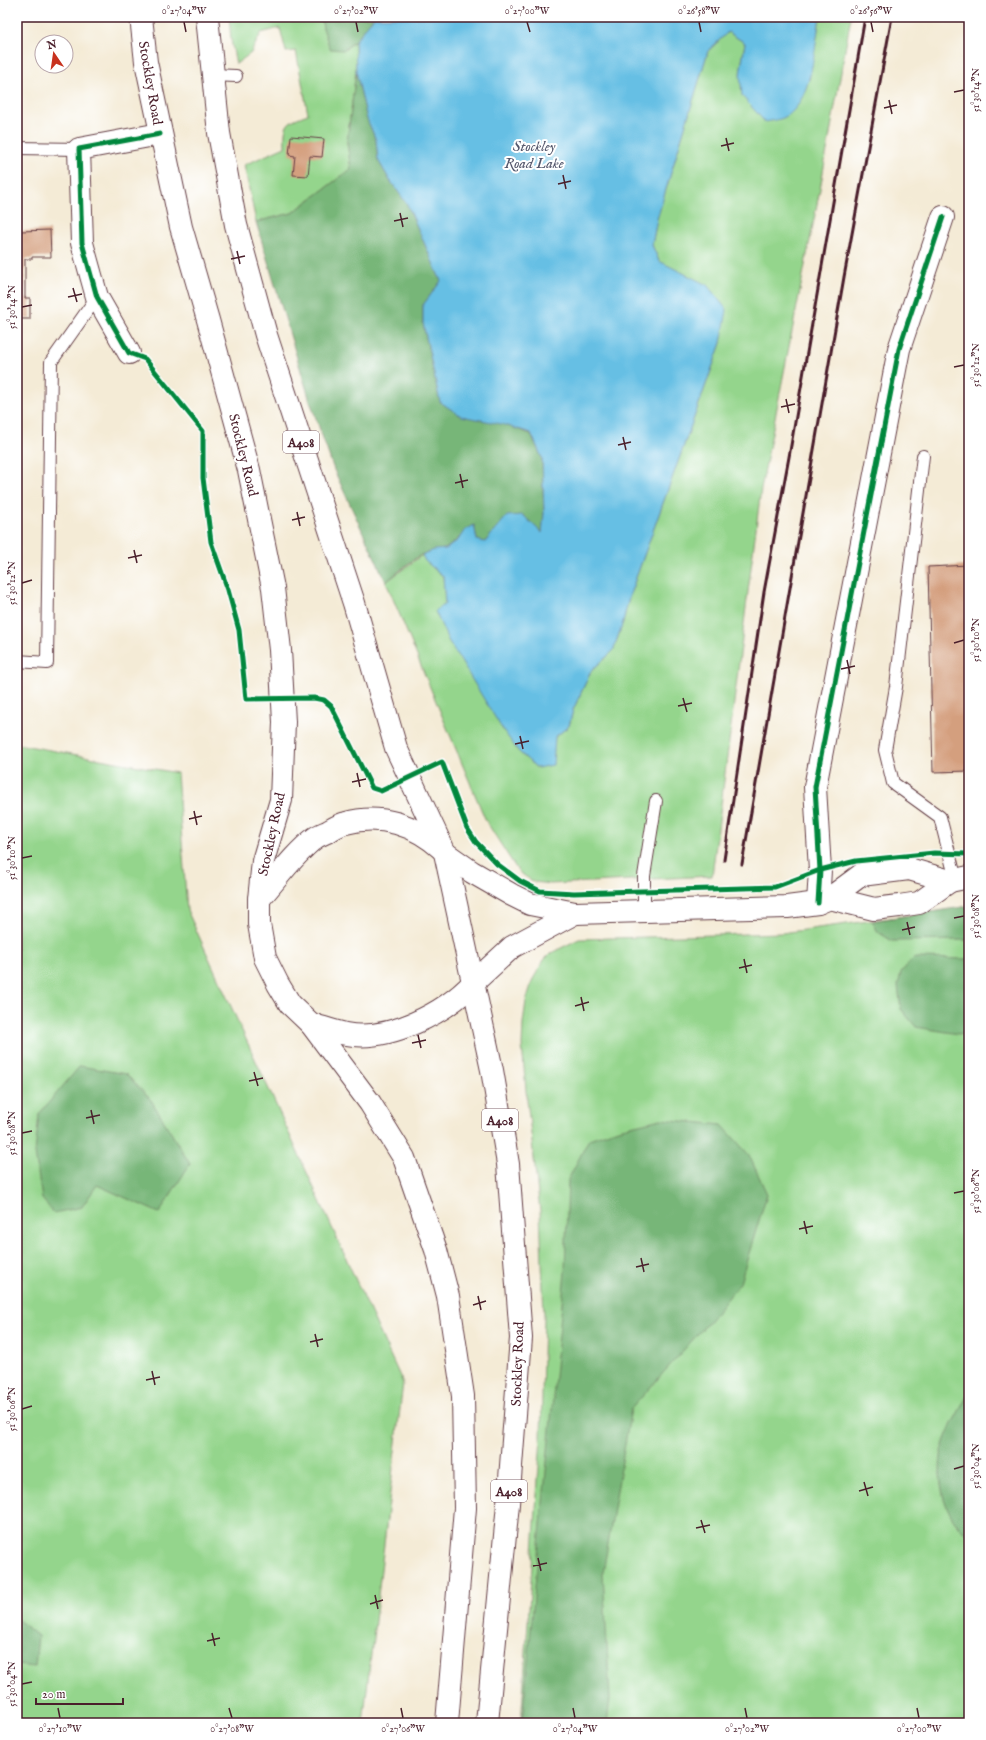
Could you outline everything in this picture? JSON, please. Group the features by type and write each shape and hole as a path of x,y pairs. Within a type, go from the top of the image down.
{"main road":[{"name":"Stockley Road","path":"141,17 146,62 160,134 181,227 249,470 273,588 283,698 281,800 263,861 259,924 265,958 290,1004 311,1024 370,1103 404,1158 436,1250 448,1296 463,1396 465,1508 447,1723"},
{"name":"Stockley Road","path":"208,17 212,75 219,133 236,225 266,335 354,603 396,748 446,853 492,1070 508,1164 521,1338 509,1496 487,1723"},
{"path":"129,353 97,298 82,243 79,149 160,134"},
{"path":"824,900 820,870 815,787 900,349 943,217"},
{"name":"Stockley Road","path":"260,899 298,854 316,838 345,823 377,818 395,823 415,830 446,853"},
{"path":"446,853 472,872 530,904 575,913 787,907 824,900 874,910 918,903 958,880"},
{"path":"824,900 861,875 909,869 958,880"},
{"path":"473,983 512,947 575,913"},
{"name":"Stockley Road","path":"311,1024 347,1034 388,1032 420,1022 462,996 473,983"}],"lane":[{"path":"212,75 236,76"},
{"path":"17,148 79,149"},
{"path":"17,662 47,663 51,362 97,298"},
{"path":"923,456 896,687 885,750 893,783 940,817 958,880"},
{"path":"644,911 644,876 656,801"}],"green space":[{"path":"229,17 321,17 323,28 344,50 355,41 356,71 347,142 351,169 292,213 256,222 244,165 285,147 285,133 288,124 295,119 308,114 296,51 286,52 280,28 261,33 251,53 236,64 231,40"},
{"path":"321,17 374,17 355,41 344,50 330,49"},
{"path":"820,17 851,17 820,189 761,489 712,876 550,884 534,882 520,873 486,821 386,582 422,555 432,567 443,576 448,640 518,751 537,768 555,737 569,726 573,710 591,671 613,651 623,622 629,597 721,343 659,261 652,245 657,219 708,51 728,32 745,43 740,74 809,81"},
{"path":"356,71 367,119 376,140 378,160 389,179 407,204 441,281 423,305 423,323 440,402 531,434 542,458 544,513 542,534 507,517 485,542 477,540 474,525 445,549 421,555 386,582 334,470 310,401 256,222 292,213 351,169 347,142"},
{"path":"17,744 177,773 187,910 403,1383 363,1723 17,1723"},
{"path":"969,906 969,940 892,941 878,932 872,921"},
{"path":"969,907 969,1723 521,1723 541,1437 544,1316 540,1211 522,1045 526,1001 533,979 544,960 551,953 579,939 782,933"},
{"path":"914,958 969,959 969,1037 965,1035 916,1027 901,1009 898,986 901,972"},
{"path":"80,1066 126,1074 151,1100 190,1164 159,1213 97,1185 82,1207 54,1213 42,1199 35,1153 39,1114"},
{"path":"661,1119 722,1125 749,1155 767,1194 740,1283 713,1317 631,1409 603,1573 610,1699 607,1723 522,1723 565,1272 568,1180 589,1139 618,1129"},
{"path":"969,1393 969,1535 952,1517 946,1505 940,1467 941,1454 946,1436"},
{"path":"17,1619 38,1636 35,1667 17,1665"}],"water":[{"name":"Stockley Road Lake","path":"374,17 820,17 814,58 806,88 793,111 781,119 765,122 742,96 740,74 745,43 728,32 708,51 657,219 652,245 659,261 707,285 727,310 721,343 629,597 623,622 613,651 591,671 573,710 569,726 555,737 553,765 537,768 518,751 501,727 448,640 435,611 445,604 443,576 425,561 422,555 434,550 446,549 458,540 464,531 474,525 477,540 485,542 507,516 523,515 542,533 544,513 542,458 531,433 501,424 461,416 440,402 423,323 423,305 441,281 407,204 389,179 378,160 376,140 367,119 356,71 355,41"}],"building":[{"path":"291,136 324,139 322,157 310,156 308,176 293,175 295,156 289,155"},
{"path":"50,230 51,257 32,257 32,259 25,259 25,298 30,298 30,319 17,319 17,236 21,236 21,231"},
{"path":"969,565 969,771 933,772 928,567"}],"railway":[{"path":"724,860 764,592 789,457 865,17"},
{"path":"742,864 844,277 892,17"}],"cycle path":[{"path":"160,134 79,149 82,243 97,297 129,353 145,359 203,431 203,478 211,542 228,590 239,630 246,699 314,698 324,700 331,706 372,788 381,791 442,762 467,828 476,842 497,864 520,881 540,891 574,893 775,887 820,870 856,861 934,853 969,854"},
{"path":"818,903 820,870 815,787 899,349 943,217"}]}
